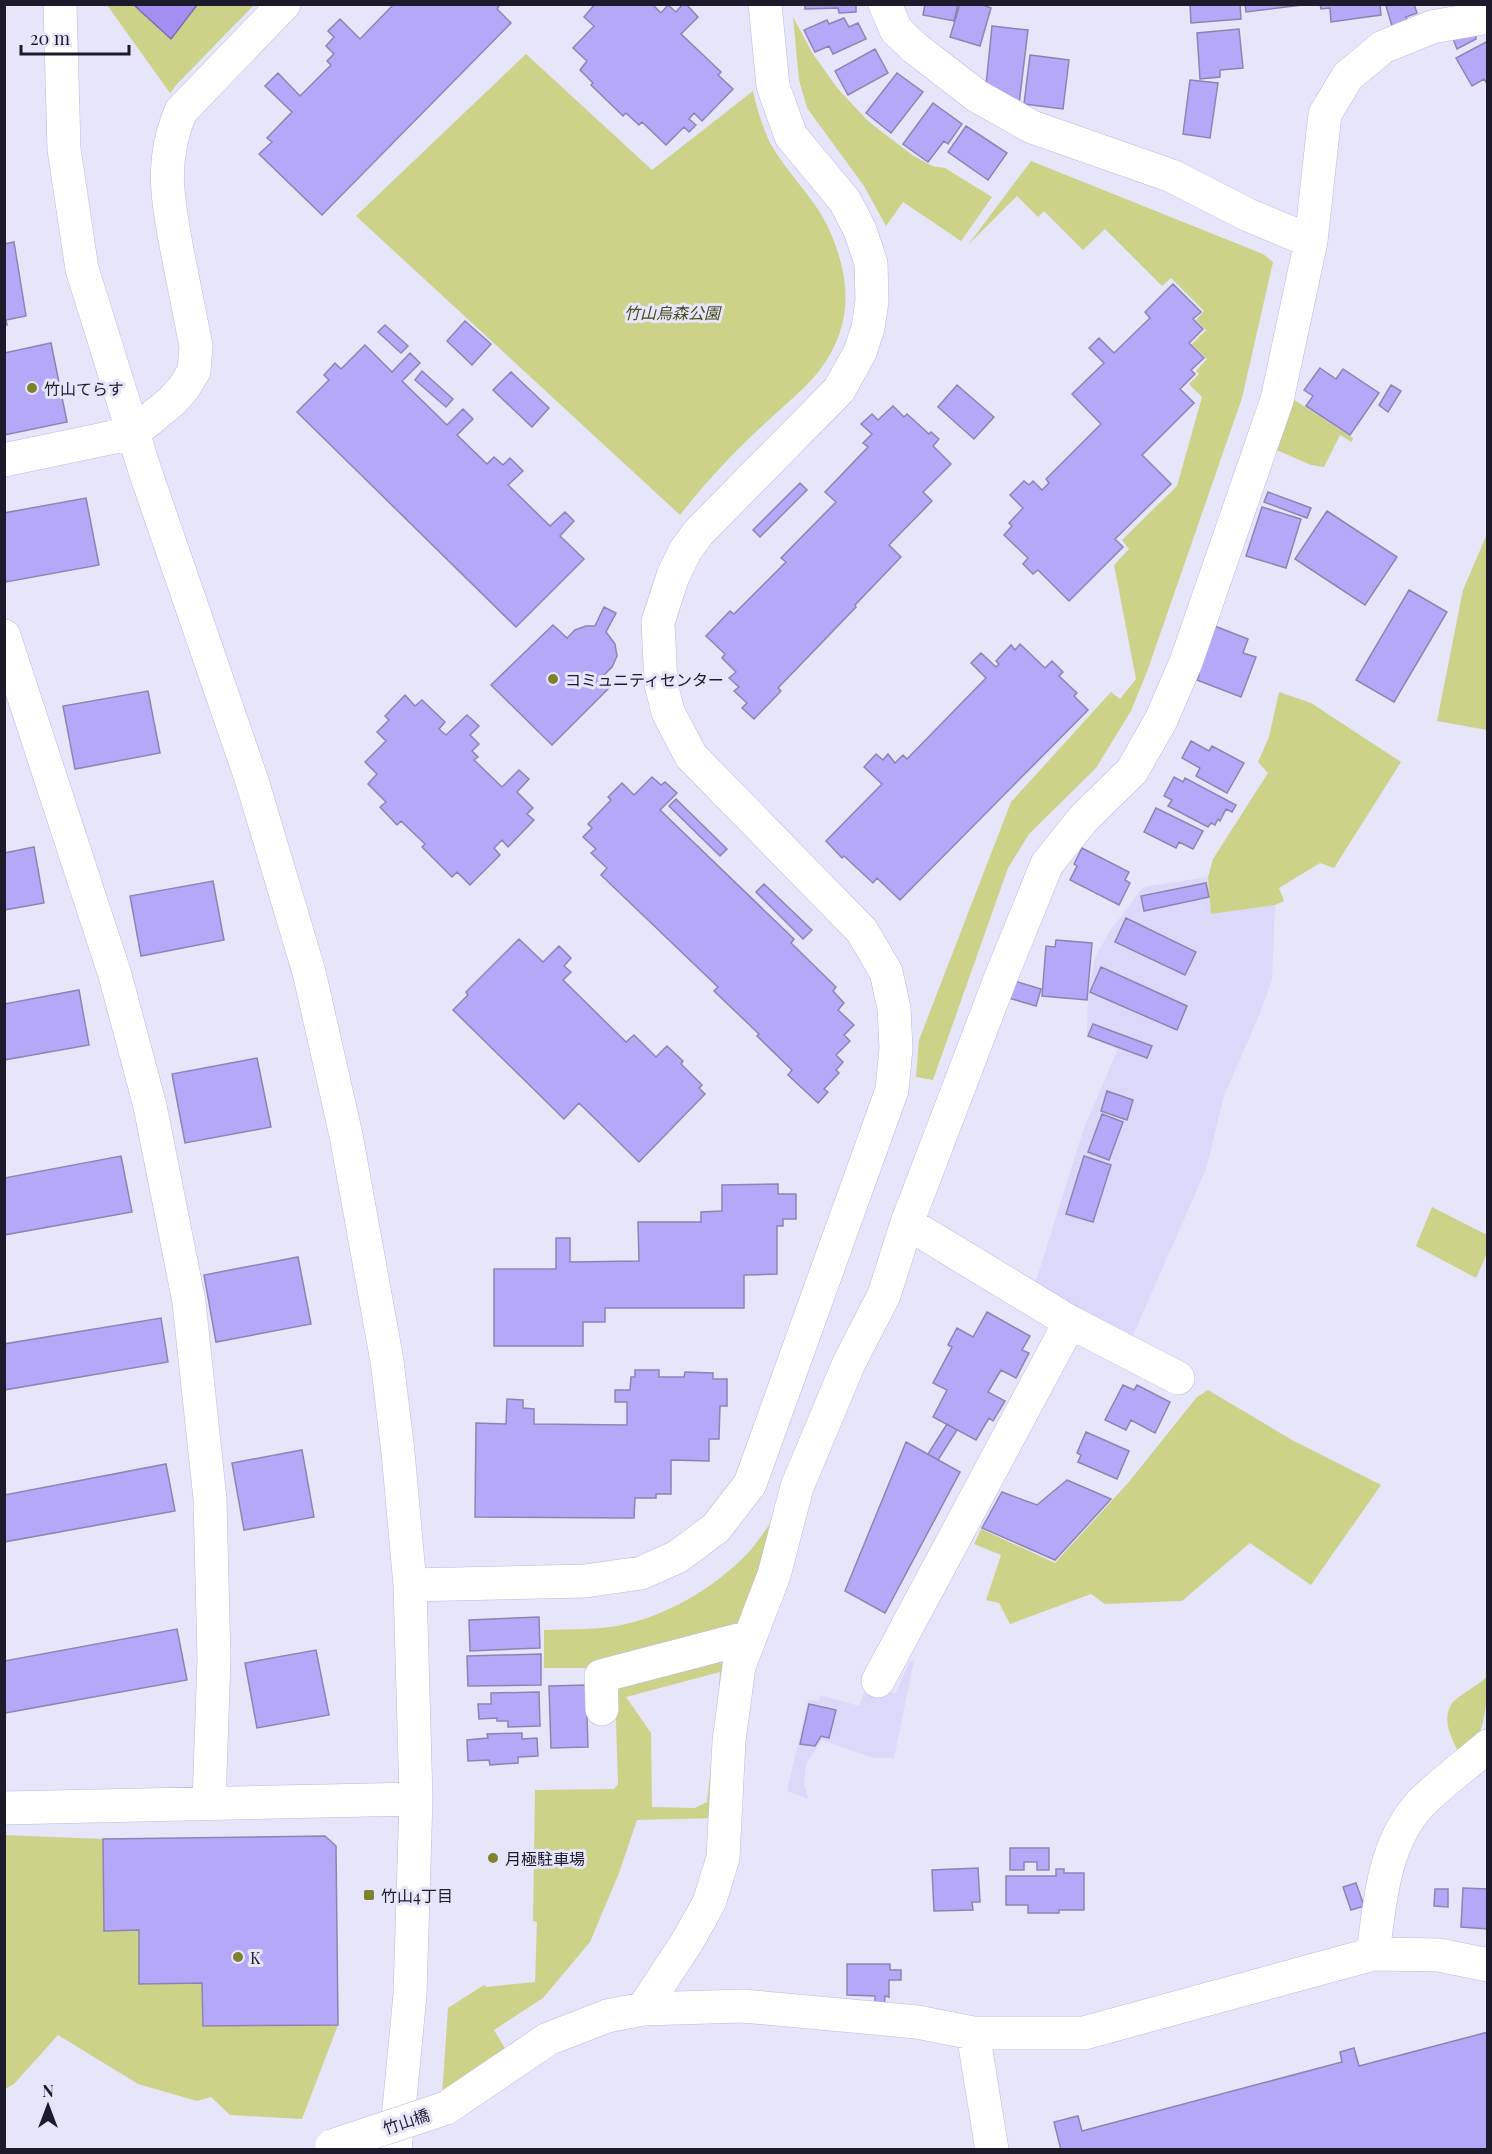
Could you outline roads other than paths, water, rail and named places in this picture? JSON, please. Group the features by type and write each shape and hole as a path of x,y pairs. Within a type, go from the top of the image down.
{"street":[{"path":"60,4 64,149 82,269 133,433 252,781 309,972 346,1135 387,1361 410,1585 416,1799 410,1995 395,2150"},
{"path":"4,460 133,433 171,402 183,389 194,371 195,346 167,197 167,164 175,126 181,111 284,4"},
{"path":"410,1585 585,1581 640,1573 677,1557 716,1528 750,1484 892,1090 896,1048 894,1008 886,972 862,932 691,756 668,712 661,684 658,622 673,576 685,551 698,533 839,390 860,352 868,328 872,301 871,263 860,230 845,201 791,136 773,86 765,4"},
{"path":"885,4 896,30 915,48 977,96 1032,127 1172,176 1248,215 1311,241"},
{"path":"643,2009 687,1942 709,1903 723,1858 729,1742 739,1666 774,1575 797,1487 849,1363 884,1295 907,1223 996,988 1047,864 1083,819 1132,771 1161,720 1186,662 1277,400 1311,241 1325,114 1348,76 1383,47 1432,27 1488,17"},
{"path":"4,636 115,975 150,1106 189,1302 210,1499 214,1659 209,1803"},
{"path":"907,1223 1070,1322 1178,1378"},
{"path":"878,1681 1070,1322"},
{"path":"798,1347 849,1363"},
{"path":"602,1709 601,1676 750,1636"},
{"path":"1373,1954 1380,1898 1392,1848 1405,1824 1421,1803 1488,1746"},
{"path":"4,1808 416,1799"},
{"name":"竹山橋","path":"324,2148 446,2108 548,2039 607,2016 643,2009 743,2006 917,2022 974,2034 1084,2034 1373,1954 1439,1955 1488,1965"},
{"path":"974,2034 992,2150"}],"place":[{"name":"竹山てらす","path":"32,388"},
{"name":"コミュニティセンター","path":"553,679"},
{"name":"月極駐車場","path":"493,1858"},
{"name":"竹山4丁目","path":"369,1895"},
{"name":"K","path":"238,1957"}],"park label":[{"name":"竹山烏森公園","path":"672,312"}]}
